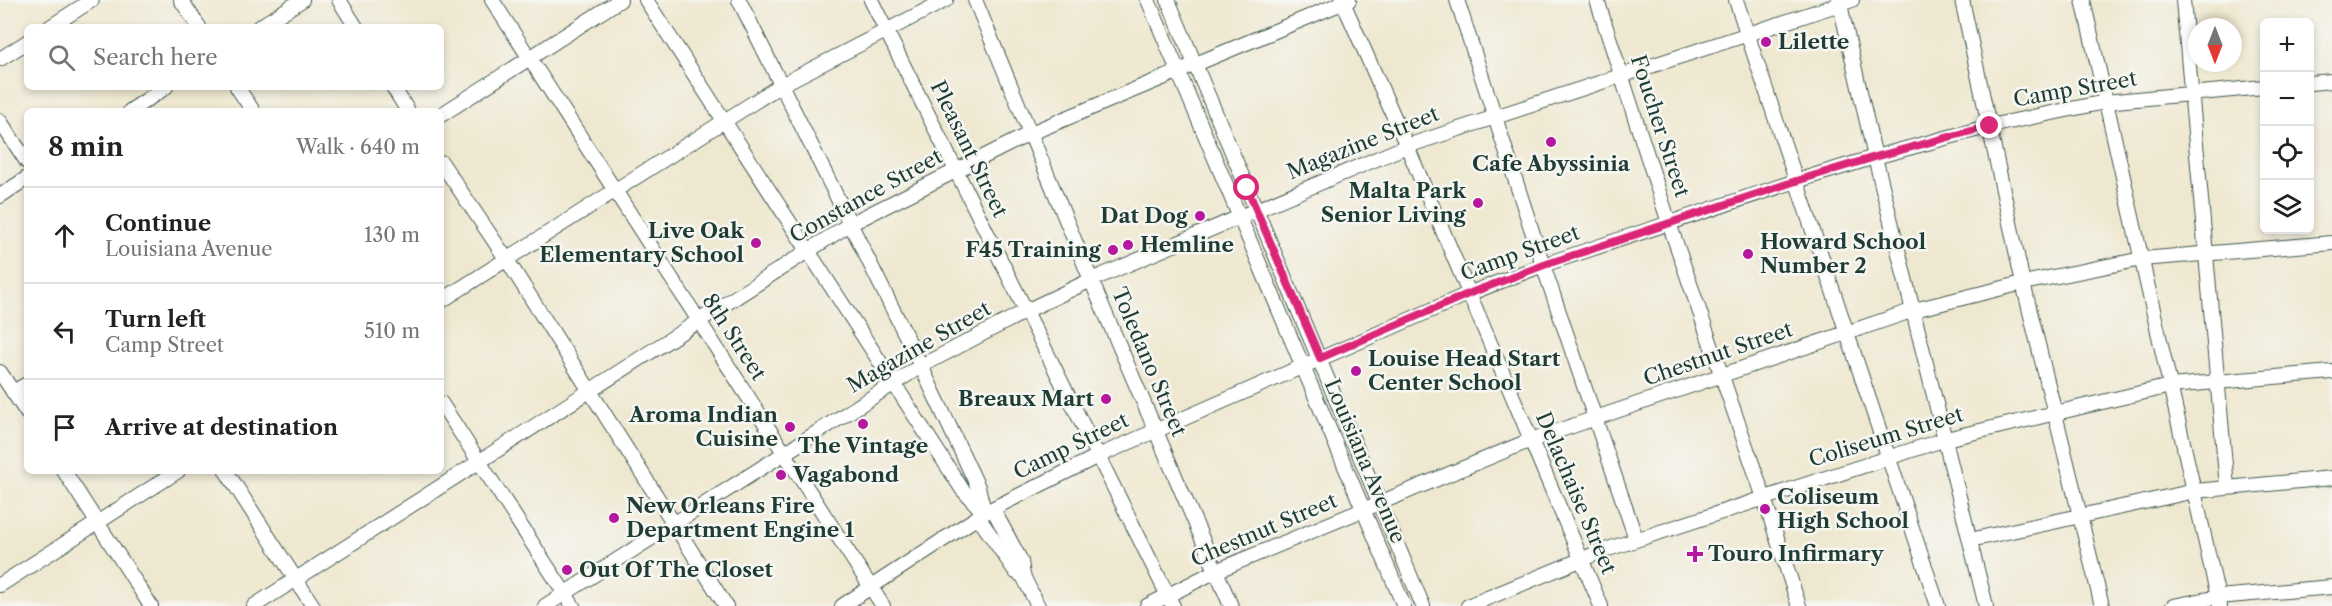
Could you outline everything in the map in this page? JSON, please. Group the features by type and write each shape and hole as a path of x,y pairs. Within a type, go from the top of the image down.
{"street":[{"path":"55,24 92,0"},
{"path":"182,0 197,24"},
{"path":"264,24 302,0"},
{"path":"339,0 354,24"},
{"name":"8th Street","path":"492,0 883,606"},
{"path":"444,113 620,0"},
{"path":"646,0 806,251 962,489 985,513"},
{"path":"739,0 921,366 978,487 985,513 1016,572 1023,576 1038,606"},
{"name":"Pleasant Street","path":"872,0 1171,601"},
{"path":"444,299 781,85 946,0"},
{"name":"Toledano Street","path":"975,0 1091,280 1231,606"},
{"name":"Louisiana Avenue","path":"1148,0 1404,606"},
{"name":"Louisiana Avenue","path":"1168,0 1423,606"},
{"path":"1457,0 1636,539"},
{"name":"Foucher Street","path":"1597,0 1669,223 1799,606"},
{"path":"1736,0 1938,606"},
{"path":"1962,0 2023,283 2102,606"},
{"path":"2083,0 2219,602"},
{"path":"2183,0 2227,487"},
{"name":"Constance Street","path":"254,606 850,224 1031,133 1345,1"},
{"name":"Delachaise Street","path":"1345,1 1601,606"},
{"path":"1843,1 1875,157 1986,606"},
{"name":"Magazine Street","path":"545,606 921,366 1091,280 1407,146 1843,1"},
{"path":"0,59 24,44"},
{"path":"2314,83 2332,81"},
{"name":"Camp Street","path":"842,606 985,513 1098,456 1155,429 1468,294 1544,265 1796,181 1990,126 2105,102 2260,87"},
{"path":"134,108 162,90"},
{"path":"239,90 251,108"},
{"path":"395,90 406,108"},
{"path":"0,120 24,157"},
{"path":"1209,145 1226,138"},
{"path":"444,166 507,260 726,606"},
{"path":"0,196 24,180"},
{"name":"Chestnut Street","path":"1147,606 1171,601 1216,572 1531,440 1914,310 2023,283 2142,259 2332,243"},
{"path":"0,372 24,408"},
{"name":"Coliseum Street","path":"1468,606 1636,539 1946,439 2056,411 2170,386 2332,372"},
{"path":"13,392 24,386"},
{"path":"444,408 573,606"},
{"path":"66,474 151,606"},
{"path":"0,585 173,474"},
{"path":"228,474 313,606"},
{"path":"1970,540 2195,491 2332,478"},
{"path":"2173,606 2332,587"}],"place":[{"name":"Lilette","path":"1766,42"},
{"name":"Cafe Abyssinia","path":"1551,142"},
{"name":"Malta Park Senior Living","path":"1478,203"},
{"name":"Dat Dog","path":"1200,216"},
{"name":"Live Oak Elementary School","path":"756,243"},
{"name":"Hemline","path":"1128,245"},
{"name":"F45 Training","path":"1113,250"},
{"name":"Howard School Number 2","path":"1748,254"},
{"name":"Louise Head Start Center School","path":"1356,371"},
{"name":"Breaux Mart","path":"1106,399"},
{"name":"The Vintage","path":"863,424"},
{"name":"Aroma Indian Cuisine","path":"790,427"},
{"name":"Vagabond","path":"781,475"},
{"name":"Coliseum High School","path":"1765,509"},
{"name":"New Orleans Fire Department Engine 1","path":"614,518"},
{"name":"Touro Infirmary","path":"1695,554"},
{"name":"Out Of The Closet","path":"567,570"}],"route":[{"path":"1247,188 1320,358 1468,294 1544,265 1796,181 1990,126"}]}
